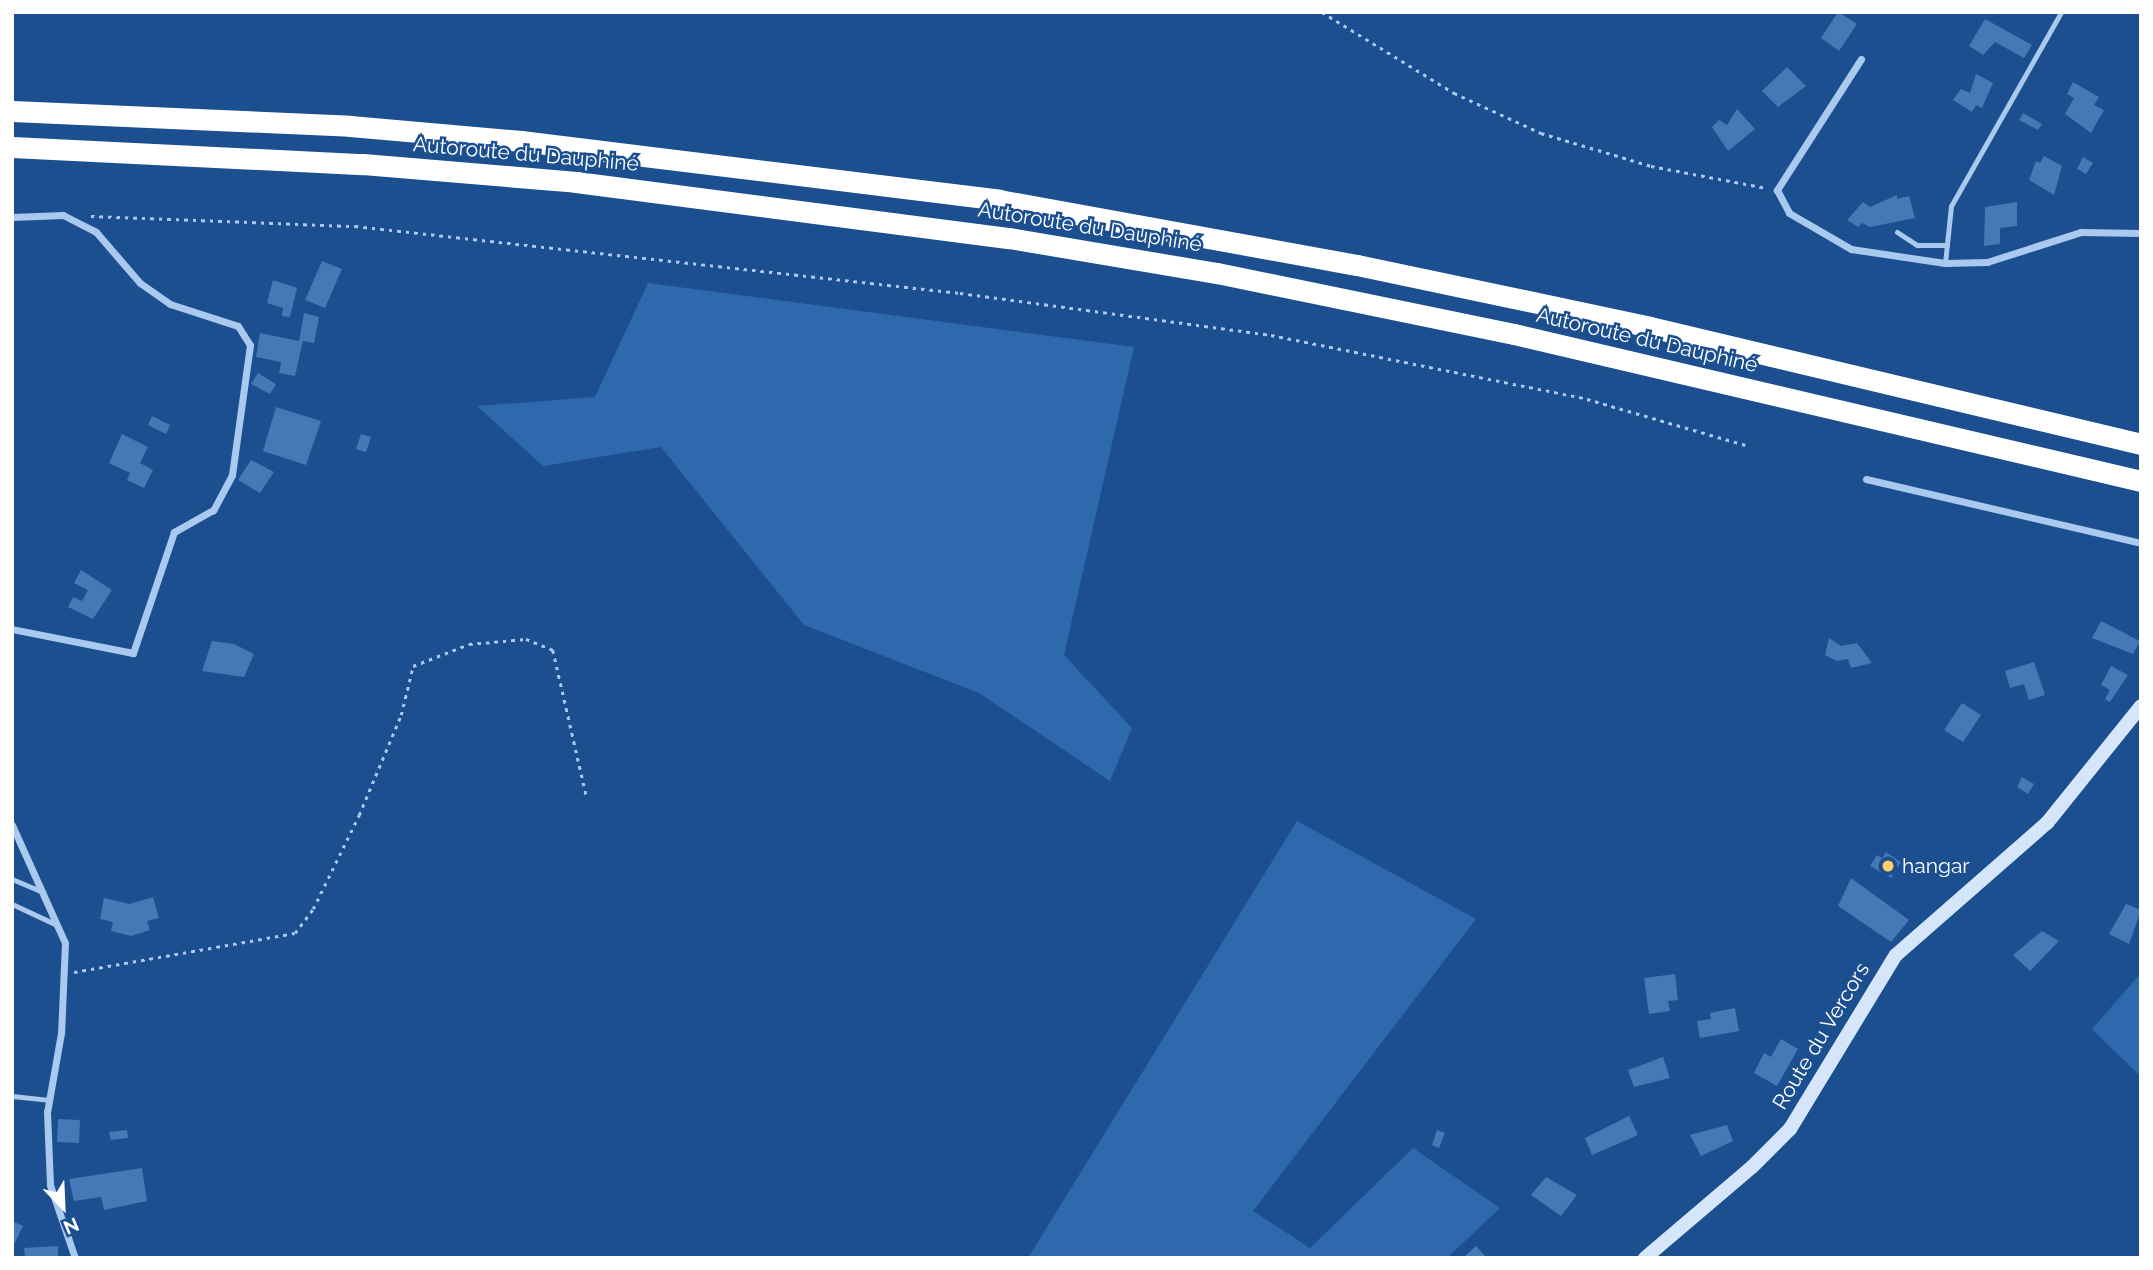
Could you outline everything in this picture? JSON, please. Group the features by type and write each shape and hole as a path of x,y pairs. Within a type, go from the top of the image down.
{"highway":[{"name":"Autoroute du Dauphiné","path":"12,111 350,126 508,139 694,159 1024,204 1343,262 1637,324 2141,444"},
{"name":"Autoroute du Dauphiné","path":"12,147 363,164 563,181 1009,238 1217,273 1514,334 2141,481"}],"main road":[{"name":"Route du Vercors","path":"1645,1258 1752,1167 1790,1129 1878,979 1935,916 2048,824 2141,706"}],"street":[{"path":"1861,59 1777,190 1789,213 1851,249 1945,264 1987,262 2081,232 2141,233"},
{"path":"12,217 63,215 96,232 140,283 170,304 238,326 250,345 232,475 213,510 174,532 133,653 12,629"},
{"path":"1866,479 2141,543"},
{"path":"12,825 46,893 65,943 61,1033 49,1100 50,1185 75,1258"}],"lane":[{"path":"1945,264 1951,206 2061,12"},
{"path":"1896,232 1917,245 1947,245"},
{"path":"12,879 46,893"},
{"path":"12,904 60,927"},
{"path":"12,1096 49,1100"}],"path":[{"path":"1322,12 1454,93 1541,133 1651,166 1777,190"},
{"path":"63,215 355,226 960,293 1258,333 1587,399 1745,445"},
{"path":"64,974 295,933 313,909 359,816 401,715 413,666 469,644 526,639 554,650 586,794"}],"shaded area":[{"path":"648,283 1134,347 1064,655 1132,728 1110,781 979,693 804,625 661,447 543,466 477,406 595,397"},
{"path":"1297,821 1476,919 1253,1211 1310,1248 1413,1148 1500,1208 1447,1258 1028,1258"},
{"path":"2141,973 2141,1077 2092,1029"}],"building":[{"path":"1838,12 1857,24 1839,51 1821,38"},
{"path":"1985,19 2032,45 2024,58 1995,42 1983,55 1969,46"},
{"path":"1787,67 1806,86 1778,107 1762,91"},
{"path":"1976,74 1993,83 1982,108 1976,105 1972,112 1953,100 1961,89 1970,93"},
{"path":"2073,82 2099,97 2094,105 2104,110 2091,133 2065,114 2074,98 2067,94"},
{"path":"1737,109 1755,129 1728,151 1712,127 1719,120 1727,125"},
{"path":"2023,113 2042,124 2038,130 2019,120"},
{"path":"2044,156 2062,166 2054,195 2029,180 2036,161 2040,163"},
{"path":"2083,157 2093,163 2086,174 2077,169"},
{"path":"1897,195 1897,199 1909,196 1915,218 1870,227 1862,223 1858,227 1847,220 1863,202 1870,207"},
{"path":"2017,202 2017,226 2000,228 2000,244 1984,246 1985,207"},
{"path":"322,261 342,269 325,308 305,300"},
{"path":"273,280 297,288 290,317 282,316 283,308 267,303"},
{"path":"304,313 319,317 314,343 303,341 295,376 279,373 281,362 256,357 260,333 299,341"},
{"path":"258,373 276,384 270,394 251,384"},
{"path":"276,407 321,421 306,465 263,451"},
{"path":"152,416 170,425 166,434 148,425"},
{"path":"122,434 148,447 140,463 153,470 144,488 127,480 130,473 109,463"},
{"path":"361,434 371,437 366,452 356,449"},
{"path":"251,460 274,472 260,493 238,480"},
{"path":"81,570 112,590 93,619 68,607 73,597 82,601 88,590 74,583"},
{"path":"2101,621 2140,641 2133,654 2092,638"},
{"path":"1829,638 1841,646 1857,643 1872,663 1851,668 1848,659 1837,661 1825,655"},
{"path":"212,641 234,644 254,654 244,677 202,671"},
{"path":"2034,662 2045,695 2029,700 2024,684 2010,688 2005,671"},
{"path":"2111,666 2128,675 2110,702 2105,699 2110,690 2101,685"},
{"path":"1962,703 1981,715 1963,742 1944,730"},
{"path":"2022,777 2034,784 2028,794 2017,787"},
{"name":"hangar","path":"1886,852 1901,862 1891,878 1870,866 1877,855 1882,858"},
{"path":"1851,878 1909,920 1891,942 1838,906"},
{"path":"153,897 159,918 147,921 150,930 131,936 111,931 113,922 100,919 104,898 130,904"},
{"path":"2126,904 2141,910 2129,944 2109,934"},
{"path":"2042,931 2059,941 2030,971 2013,955"},
{"path":"1675,974 1678,1000 1668,1001 1670,1011 1649,1014 1644,978"},
{"path":"1735,1008 1739,1031 1700,1038 1697,1021 1711,1019 1710,1013"},
{"path":"1781,1039 1798,1049 1777,1086 1754,1073 1764,1053 1771,1057"},
{"path":"1663,1057 1670,1078 1634,1087 1628,1070"},
{"path":"1629,1116 1638,1135 1592,1155 1585,1138"},
{"path":"58,1119 80,1120 79,1143 57,1142"},
{"path":"1727,1125 1733,1141 1701,1156 1690,1135"},
{"path":"127,1130 128,1138 111,1140 109,1132"},
{"path":"1437,1130 1445,1133 1439,1148 1432,1145"},
{"path":"142,1168 147,1201 104,1210 101,1197 74,1201 69,1179"},
{"path":"1546,1177 1577,1195 1561,1216 1531,1195"},
{"path":"12,1221 23,1226 12,1249"},
{"path":"58,1246 58,1258 25,1258 24,1248"},
{"path":"1476,1246 1487,1258 1462,1258 1467,1254"}],"place":[{"name":"hangar","path":"1888,866"}]}
